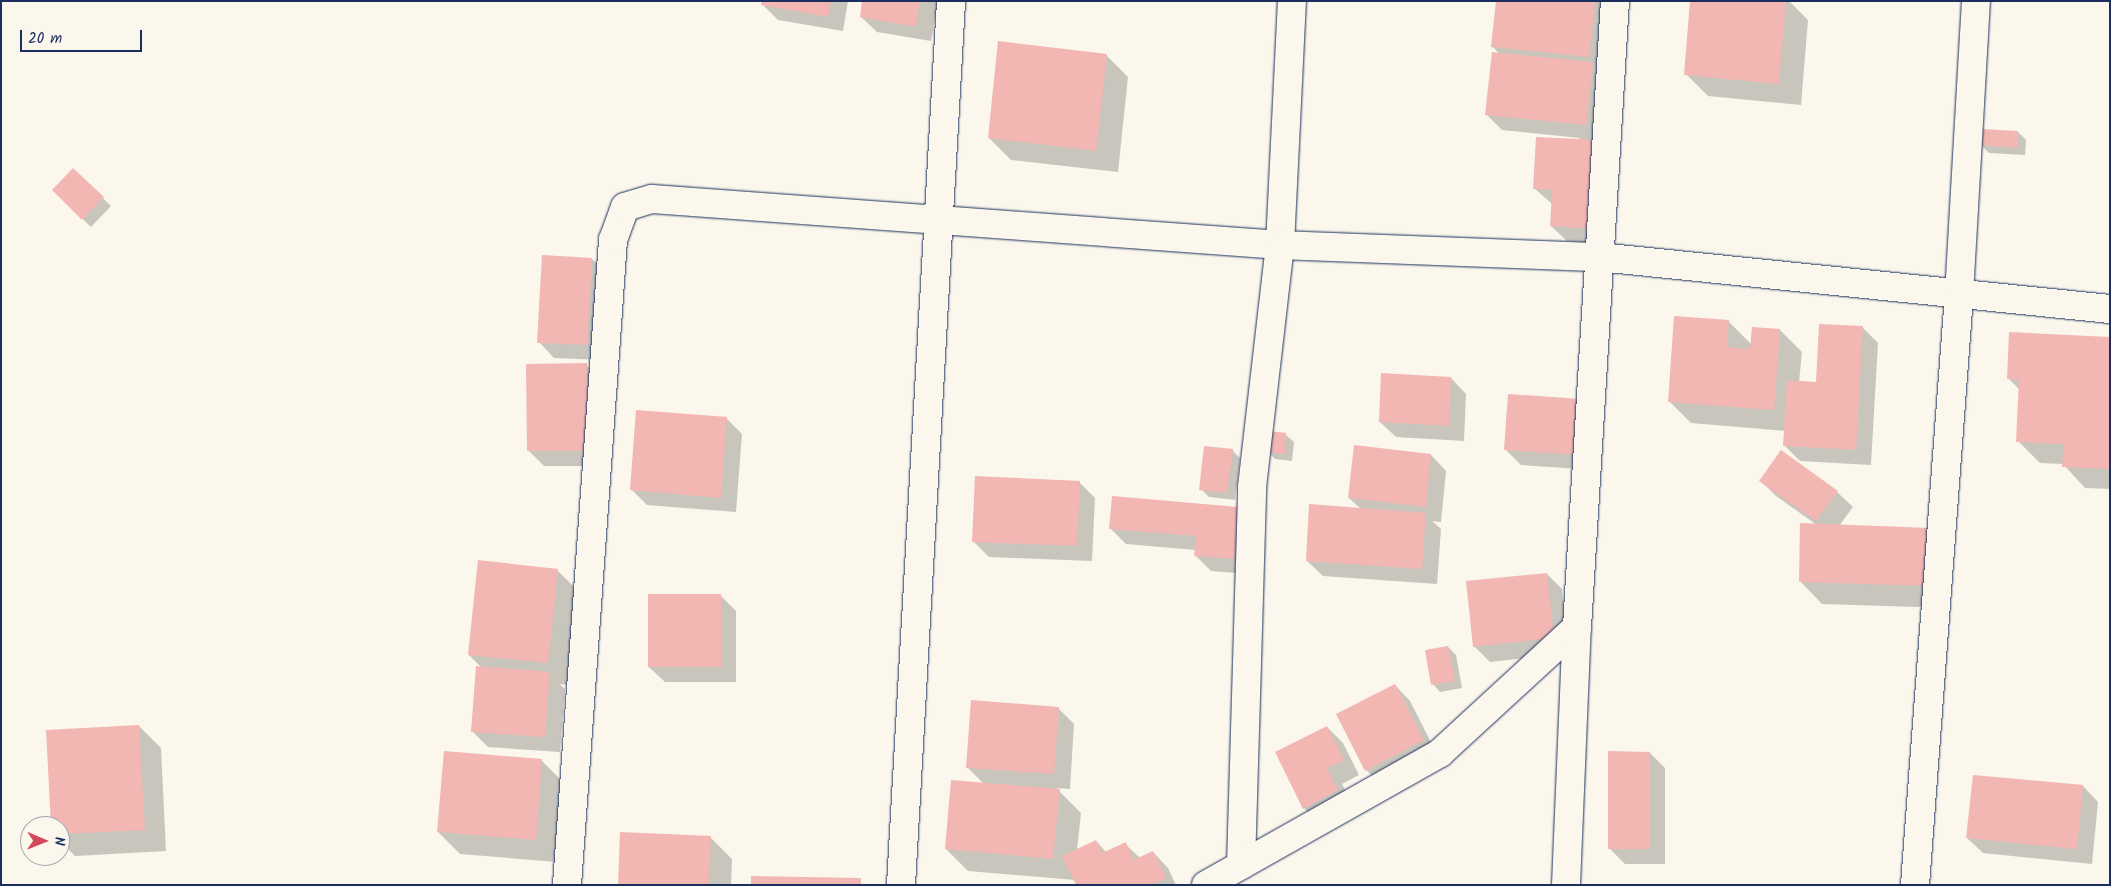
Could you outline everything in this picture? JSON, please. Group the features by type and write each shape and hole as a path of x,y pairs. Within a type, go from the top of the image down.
{"street":[{"path":"902,885 951,1"},
{"path":"1225,877 1252,487 1280,245 1292,1"},
{"path":"1566,885 1577,627 1615,1"},
{"path":"1915,885 1959,295 1976,1"},
{"path":"567,885 613,240 625,207 652,199 1280,245 1599,257 2110,309"},
{"path":"1225,877 1440,754 1577,627"}],"building":[{"path":"762,1 831,1 828,17 761,5"},
{"path":"862,1 920,1 916,27 860,17"},
{"path":"1496,1 1595,1 1589,57 1491,47"},
{"path":"1690,1 1786,1 1779,84 1684,75"},
{"path":"998,41 1107,54 1096,151 988,138"},
{"path":"1492,52 1593,62 1586,125 1485,115"},
{"path":"1981,129 2018,131 2017,148 1980,145"},
{"path":"1536,137 1601,140 1596,229 1550,226 1552,190 1533,189"},
{"path":"73,168 104,197 82,220 52,190"},
{"path":"542,255 592,258 587,345 537,343"},
{"path":"1674,316 1729,320 1727,347 1750,349 1752,327 1780,329 1774,410 1668,402"},
{"path":"1819,324 1863,326 1856,450 1783,446 1787,380 1816,382"},
{"path":"2009,332 2110,337 2110,469 2062,467 2064,444 2016,442 2019,380 2007,379"},
{"path":"587,363 587,451 527,451 526,364"},
{"path":"1381,373 1451,377 1449,426 1379,422"},
{"path":"1508,394 1581,399 1578,455 1504,450"},
{"path":"636,410 727,417 721,498 630,490"},
{"path":"1268,431 1286,433 1285,454 1266,452"},
{"path":"1354,445 1431,454 1426,507 1348,498"},
{"path":"1204,446 1233,449 1227,493 1199,490"},
{"path":"1781,450 1838,491 1816,521 1759,481"},
{"path":"975,476 1080,481 1077,546 972,542"},
{"path":"1112,496 1238,507 1234,559 1194,556 1196,536 1109,529"},
{"path":"1309,504 1426,513 1422,569 1306,561"},
{"path":"1800,523 1930,528 1928,586 1799,582"},
{"path":"478,560 558,569 548,663 468,655"},
{"path":"1547,573 1554,638 1473,647 1466,581"},
{"path":"648,594 721,594 721,667 648,667"},
{"path":"1448,646 1455,681 1431,685 1425,650"},
{"path":"476,666 550,672 545,737 471,732"},
{"path":"1395,684 1424,740 1365,771 1336,714"},
{"path":"971,700 1059,707 1054,774 966,768"},
{"path":"139,725 145,830 70,834 70,816 50,816 46,730"},
{"path":"1327,726 1344,760 1327,768 1338,790 1303,809 1275,752"},
{"path":"444,751 542,759 536,840 437,832"},
{"path":"1608,751 1650,752 1650,849 1608,849"},
{"path":"1973,775 2083,785 2077,849 1966,838"},
{"path":"951,780 1060,789 1053,859 945,849"},
{"path":"620,832 711,836 709,885 618,885"},
{"path":"1096,840 1102,853 1126,842 1133,860 1153,851 1166,878 1151,885 1076,885 1062,856"},
{"path":"751,876 861,878 861,885 751,885"}]}
